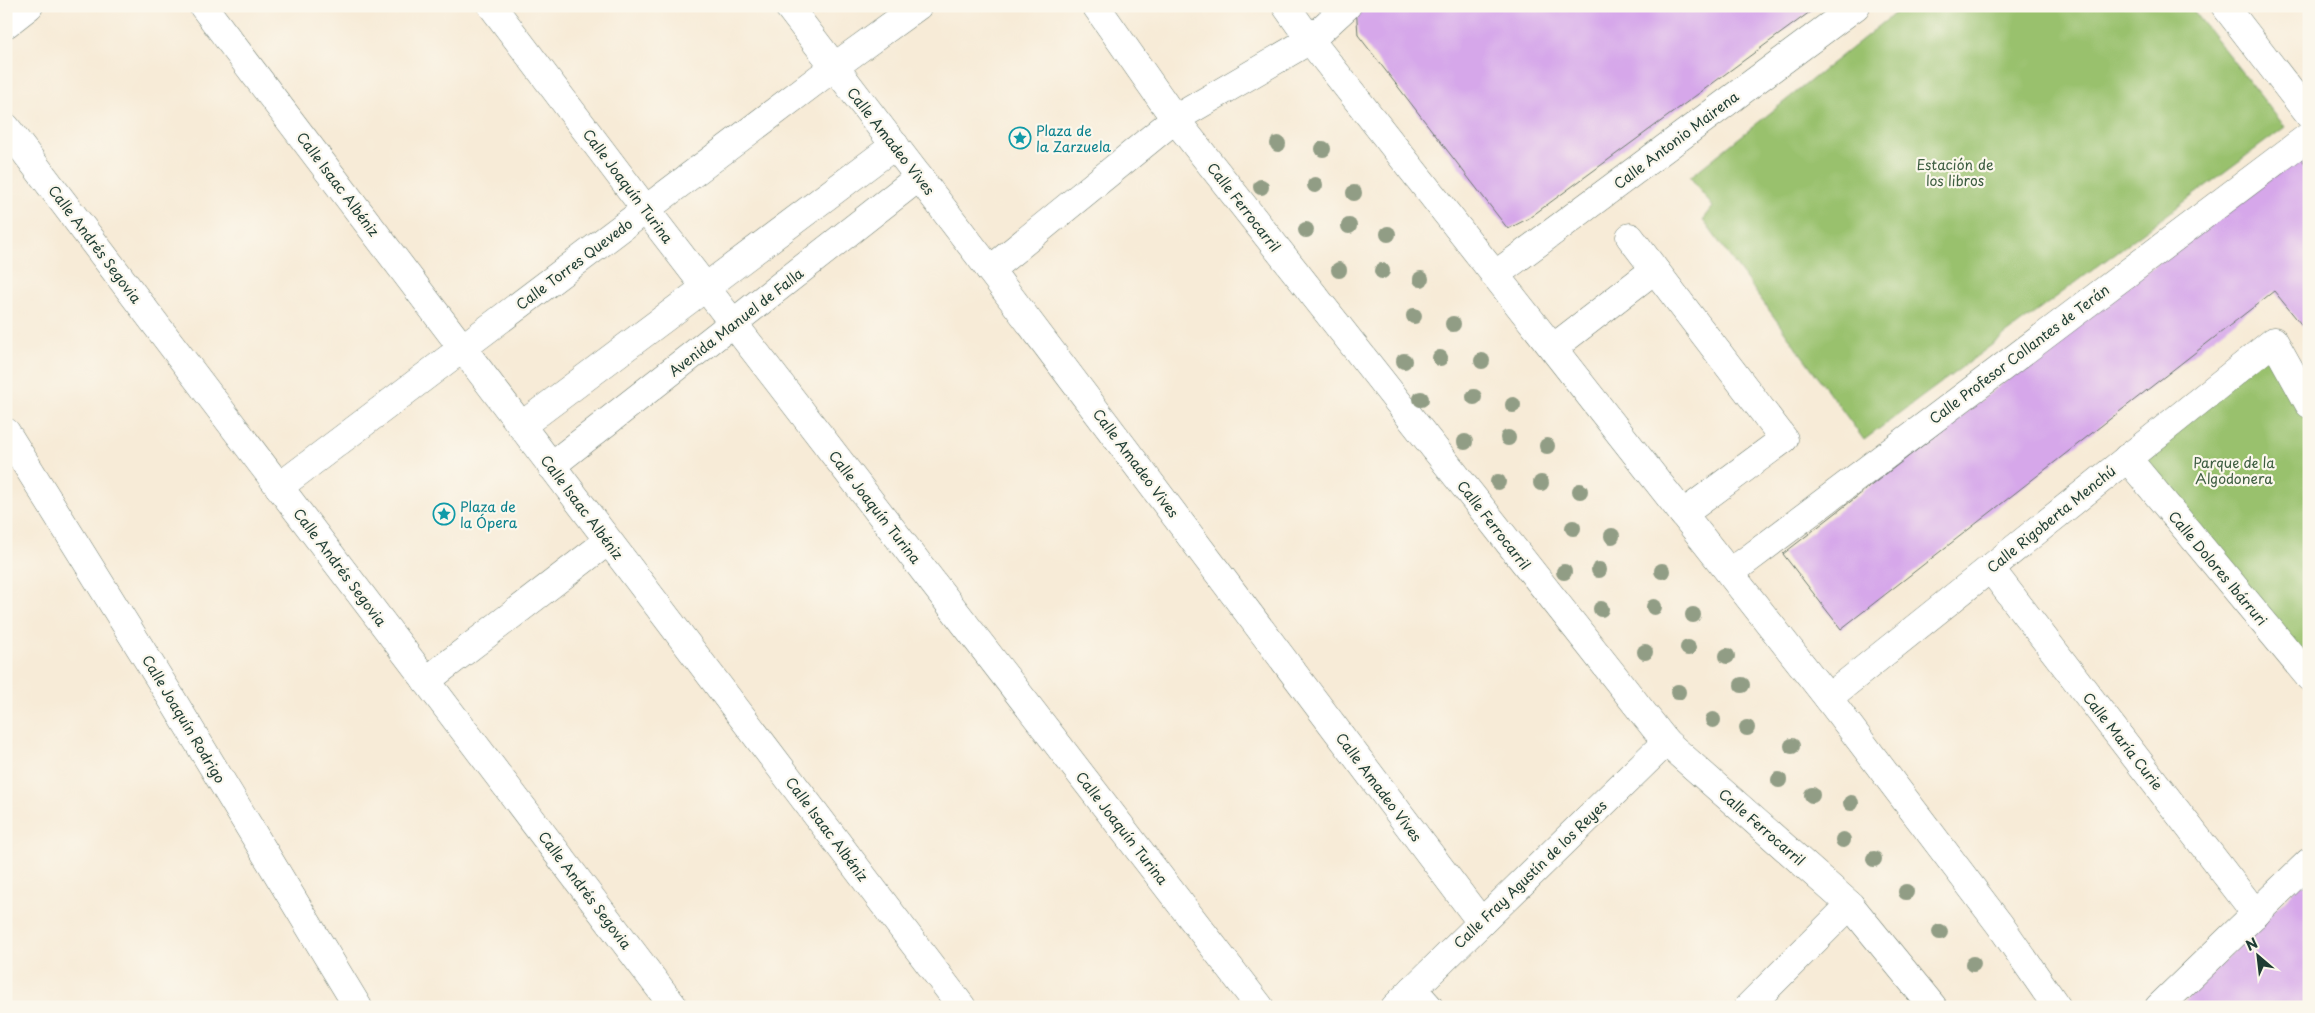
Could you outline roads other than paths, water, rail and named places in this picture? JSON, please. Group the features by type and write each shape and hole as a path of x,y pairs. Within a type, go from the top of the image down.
{"street":[{"path":"6,24 29,6"},
{"name":"Calle Isaac Albéniz","path":"203,6 962,1007"},
{"name":"Calle Joaquín Turina","path":"492,6 646,210 1260,1007"},
{"name":"Calle Amadeo Vives","path":"788,6 990,270 1481,922"},
{"name":"Calle Torres Quevedo","path":"279,487 834,67 918,6"},
{"name":"Calle Ferrocarril","path":"1096,6 1175,119 1666,742 1850,905 1933,1007"},
{"path":"1286,6 1310,40 1494,275 1828,698 2000,925 2057,1007"},
{"path":"990,270 1175,119 1310,40 1347,6"},
{"name":"Calle Antonio Mairena","path":"1494,275 1856,6"},
{"path":"2225,6 2309,115"},
{"name":"Calle Andrés Segovia","path":"6,127 674,1007"},
{"name":"Calle Profesor Collantes de Terán","path":"1730,573 2309,136"},
{"path":"521,426 894,145"},
{"name":"Avenida Manuel de Falla","path":"551,466 919,177"},
{"path":"1630,237 1784,439 1682,514"},
{"path":"1553,348 1654,270"},
{"name":"Calle Rigoberta Menchú","path":"1828,698 2274,341 2309,404"},
{"name":"Calle Joaquín Rodrigo","path":"6,432 167,691 358,1007"},
{"name":"Calle Dolores Ibárruri","path":"2127,458 2309,677"},
{"path":"426,681 608,541"},
{"name":"Calle María Curie","path":"1990,568 2256,914"},
{"name":"Calle Fray Agustín de los Reyes","path":"1412,1001 1481,922 1666,742"},
{"path":"2159,1007 2309,862"},
{"path":"1748,1007 1850,905"}],"place":[{"name":"Plaza de la Zarzuela","path":"1020,138"},
{"name":"Plaza de la Ópera","path":"444,514"}],"park label":[{"name":"Estación de los libros","path":"1955,172"},
{"name":"Parque de la Algodonera","path":"2234,470"}]}
